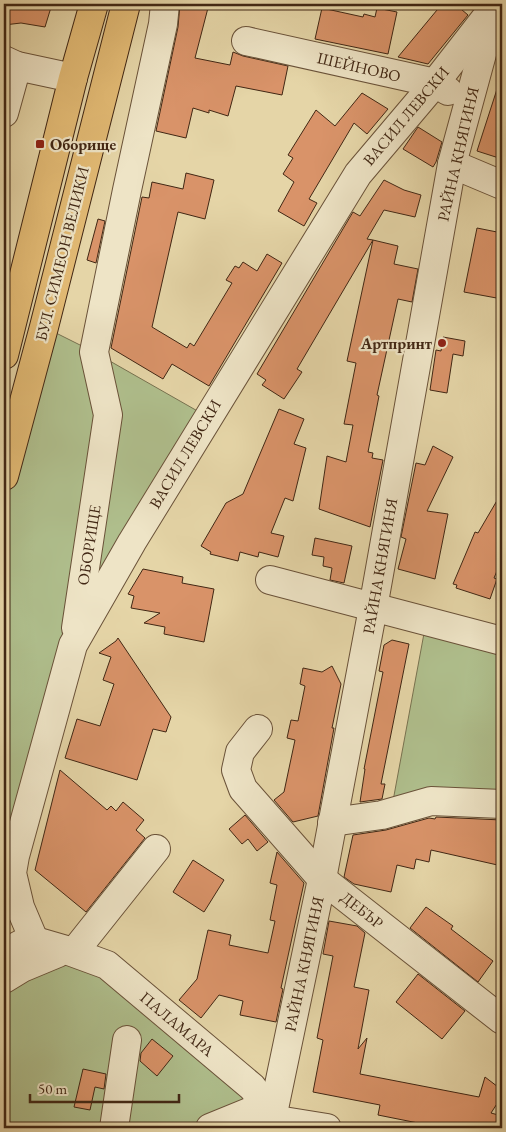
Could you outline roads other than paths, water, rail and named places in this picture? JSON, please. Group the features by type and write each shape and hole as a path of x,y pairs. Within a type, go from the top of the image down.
{"main road":[{"name":"БУЛ. СИМЕОН ВЕЛИКИ","path":"4,355 73,78 94,4"},
{"name":"БУЛ. СИМЕОН ВЕЛИКИ","path":"4,476 126,4"}],"street":[{"name":"ОБОРИЩЕ","path":"74,645 108,415 94,352 163,24 165,4"},
{"name":"ВАСИЛ ЛЕВСКИ","path":"54,951 20,907 8,884 74,645 132,542 358,174 435,83 496,5"},
{"name":"РАЙНА КНЯГИНЯ","path":"269,1117 322,879 373,608 452,164 496,5"},
{"name":"ШЕЙНОВО","path":"246,41 435,83 468,103"},
{"path":"4,113 10,63 73,78"},
{"path":"452,164 502,185"},
{"path":"270,580 502,641"},
{"name":"ДЕБЪР","path":"258,729 240,752 236,770 243,789 322,879 502,1020"},
{"path":"332,822 382,815 431,801 502,804"},
{"path":"4,979 54,951 156,849"},
{"path":"4,953 24,943 54,951"},
{"name":"ПАЛАМАРА","path":"54,951 107,965 252,1086 269,1117"},
{"path":"114,1128 127,1040"},
{"path":"210,1128 269,1117 327,1128"}],"place":[{"name":"Оборище","path":"40,144"},
{"name":"Артпринт","path":"442,343"}]}
